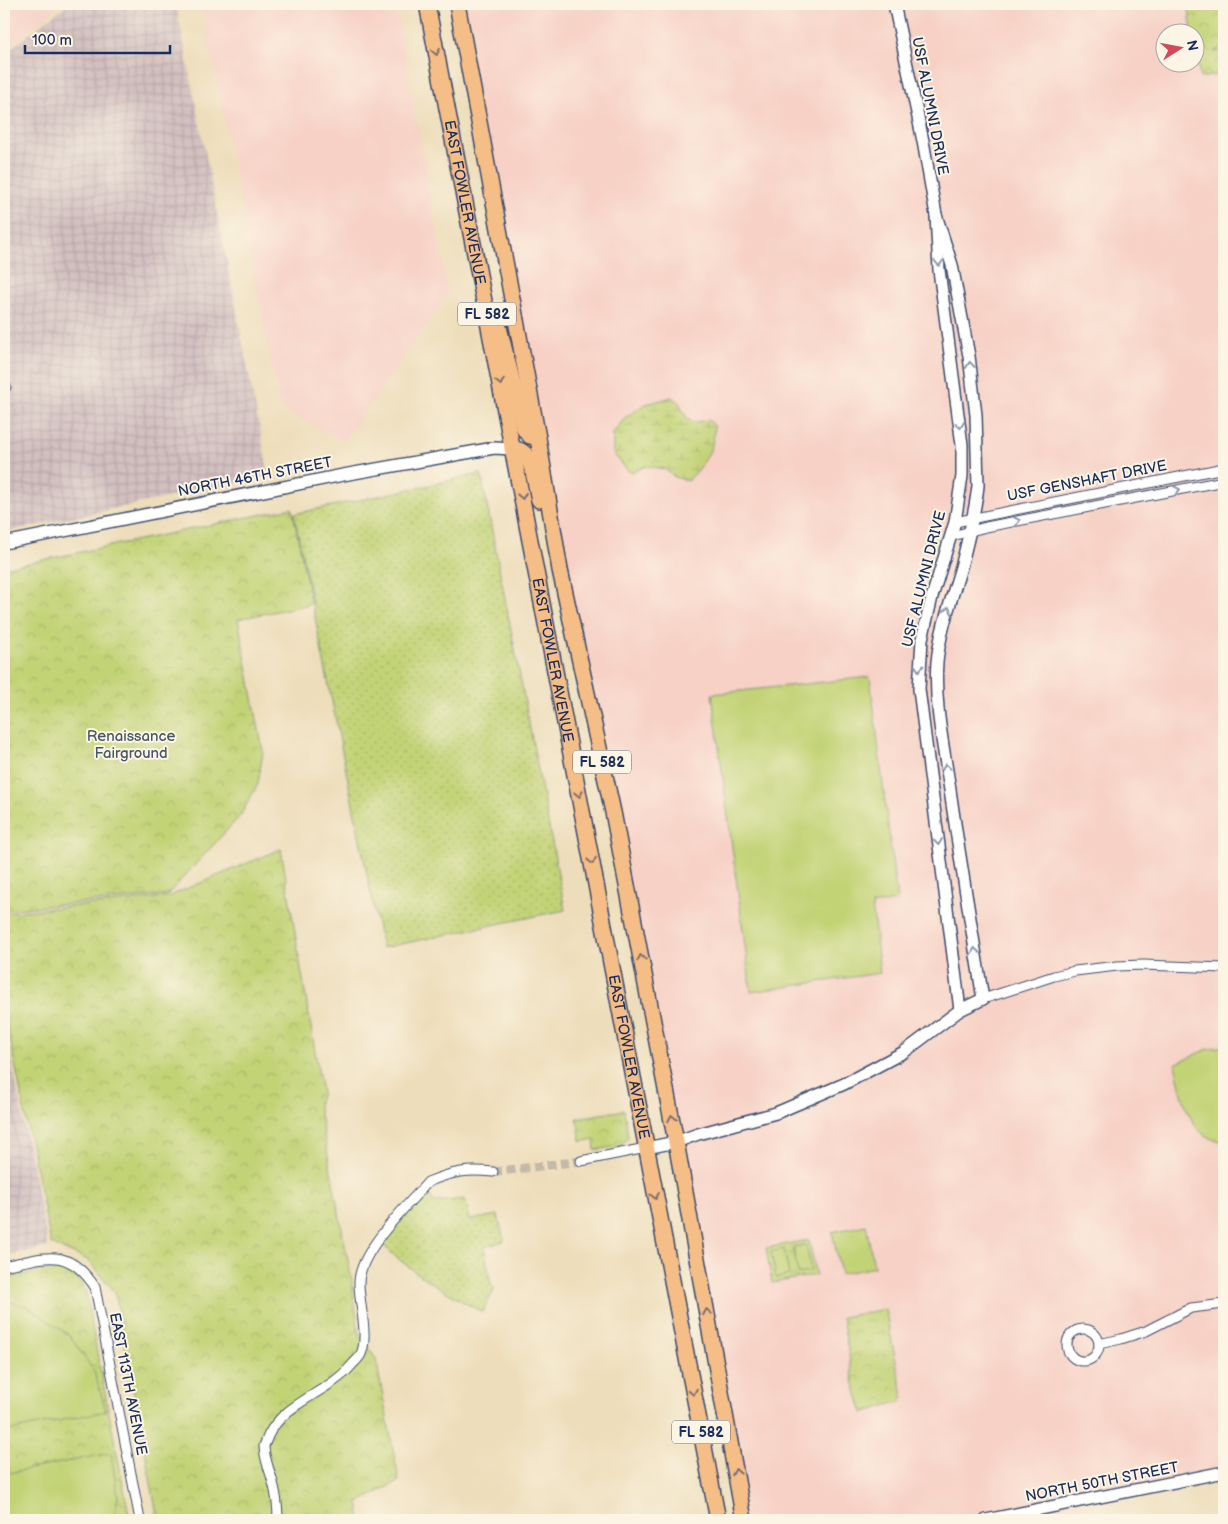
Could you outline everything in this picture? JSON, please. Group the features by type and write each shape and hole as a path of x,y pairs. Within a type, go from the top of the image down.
{"main road":[{"name":"EAST FOWLER AVENUE","path":"427,4 718,1520"},
{"name":"EAST FOWLER AVENUE","path":"457,4 538,438 560,570 613,812 676,1142 744,1520"},
{"path":"483,293 498,320 524,430 530,436 538,438"},
{"path":"512,449 520,450 527,456 552,550 560,570"}],"street":[{"name":"USF ALUMNI DRIVE","path":"894,4 923,141 936,215 939,270 962,445 962,476 955,522 932,597 922,639 919,689 960,1010"},
{"name":"USF ALUMNI DRIVE","path":"936,215 952,265 969,356 977,442 978,486 970,531 950,601 937,662 937,692 944,754 982,1000"},
{"name":"NORTH 46TH STREET","path":"4,542 343,475 494,448 512,449"},
{"name":"USF GENSHAFT DRIVE","path":"955,522 1224,468"},
{"name":"USF GENSHAFT DRIVE","path":"952,536 1224,481"},
{"path":"581,1162 676,1142 698,1134 776,1113 844,1084 904,1052 960,1010 982,1000 1054,976 1075,971 1117,966 1224,968"},
{"path":"278,1520 278,1508 266,1463 264,1445 271,1430 283,1415 331,1384 361,1355 364,1342 358,1281 364,1260 374,1243 428,1182 446,1175 473,1170 493,1172"},
{"name":"EAST 113TH AVENUE","path":"4,1266 54,1256 71,1262 87,1275 95,1287 140,1520"},
{"path":"1099,1344 1146,1331 1191,1308 1224,1304"},
{"name":"NORTH 50TH STREET","path":"986,1520 1224,1472"}],"shaded area":[{"path":"4,4 62,4 4,51"},
{"path":"176,4 269,476 4,532 4,54 66,5"},
{"path":"202,4 395,4 448,294 344,441 280,408"},
{"path":"454,4 1224,4 1224,1475 991,1520 744,1520"},
{"path":"4,1022 48,1247 4,1256"}],"green space":[{"path":"1188,4 1224,4 1224,46 1214,52 1224,50 1224,73 1200,78 1199,72 1206,72 1206,22 1191,22"},
{"path":"672,397 678,401 688,420 696,422 708,420 714,425 711,449 703,463 687,481 675,477 665,469 646,466 632,472 627,470 613,453 613,433 626,417 646,404"},
{"path":"481,474 565,910 382,948 294,514"},
{"name":"Renaissance Fairground","path":"292,508 311,604 238,619 263,751 258,784 240,816 167,895 4,910 4,568"},
{"path":"870,677 897,901 872,905 880,973 751,992 712,694"},
{"path":"281,849 322,1093 318,1104 351,1276 359,1333 376,1359 399,1481 358,1503 361,1520 158,1520 115,1292 88,1260 51,1244 4,1009 4,913 167,897"},
{"path":"1224,1046 1224,1141 1212,1139 1202,1133 1194,1124 1184,1100 1175,1064 1208,1049"},
{"path":"624,1110 628,1138 620,1146 595,1150 594,1140 581,1141 577,1118"},
{"path":"424,1190 435,1202 465,1199 470,1220 498,1215 504,1241 484,1247 491,1285 495,1289 482,1312 442,1290 417,1273 382,1244"},
{"path":"866,1225 874,1267 841,1274 832,1232"},
{"path":"809,1240 816,1275 772,1283 766,1248"},
{"path":"806,1245 811,1271 798,1274 793,1247"},
{"path":"784,1249 789,1275 776,1278 771,1252"},
{"path":"58,1268 74,1275 84,1286 130,1520 4,1520 4,1278"},
{"path":"4,1301 26,1306 69,1335 94,1371 106,1411 4,1432"},
{"path":"885,1309 904,1400 863,1413 854,1384 842,1317"},
{"path":"111,1453 118,1497 113,1520 4,1520 4,1474"}],"tunnel":[{"path":"493,1172 581,1161"}]}
